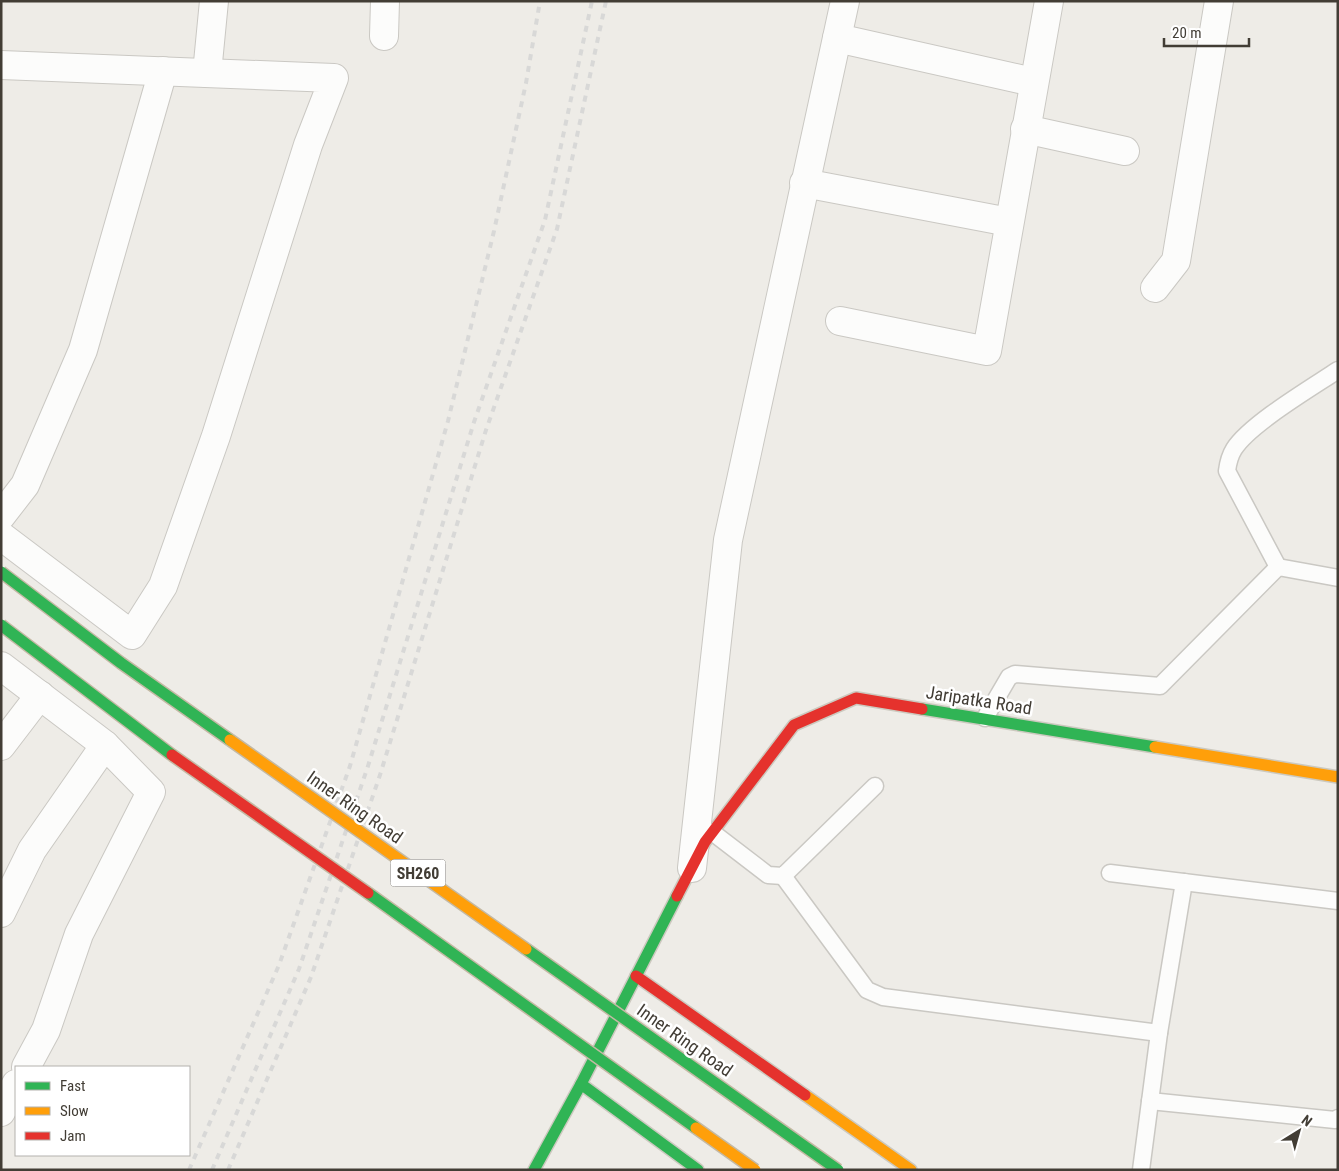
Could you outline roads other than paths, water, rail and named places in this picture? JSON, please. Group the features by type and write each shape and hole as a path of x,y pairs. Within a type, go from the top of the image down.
{"main road":[{"name":"Inner Ring Road","path":"1,572 129,669 838,1170"},
{"name":"SH260","path":"1,625 177,759 403,917 755,1170"},
{"name":"Jaripatka Road","path":"534,1170 582,1084 636,976 712,832 794,725 856,698 1338,776"},
{"path":"636,976 911,1170"},
{"path":"582,1084 698,1170"}],"street":[{"path":"207,73 214,1"},
{"path":"384,36 385,1"},
{"path":"692,869 728,540 845,1"},
{"path":"840,321 986,351 1049,1"},
{"path":"1155,288 1176,262 1218,1"},
{"path":"837,38 1033,82"},
{"path":"1,65 334,78 308,145 216,436 163,586 132,634 1,536"},
{"path":"1,516 25,485 83,350 163,71"},
{"path":"1025,129 1125,151"},
{"path":"804,183 1009,222"},
{"path":"1,666 105,745 151,792 79,934 46,1030 27,1066"},
{"path":"1,746 40,695"},
{"path":"1,913 32,850 105,745"},
{"path":"1,1112 15,1086"}],"lane":[{"path":"1278,567 1228,471 1229,459 1235,448 1253,429 1338,370"},
{"path":"1278,567 1338,578"},
{"path":"985,718 1008,677 1015,674 1160,686 1278,567"},
{"path":"712,832 768,875 783,876 875,786"},
{"path":"1110,873 1338,901"},
{"path":"783,876 867,990 883,997 1159,1033"},
{"path":"1141,1170 1159,1033 1184,882"},
{"path":"1150,1101 1335,1120 1338,1118"}],"railway":[{"path":"189,1170 279,965 350,766 448,421 494,231 526,83 540,1"},
{"path":"212,1170 299,969 368,766 474,422 545,220 592,1"},
{"path":"228,1170 311,977 380,775 486,430 557,229 606,1"}]}
